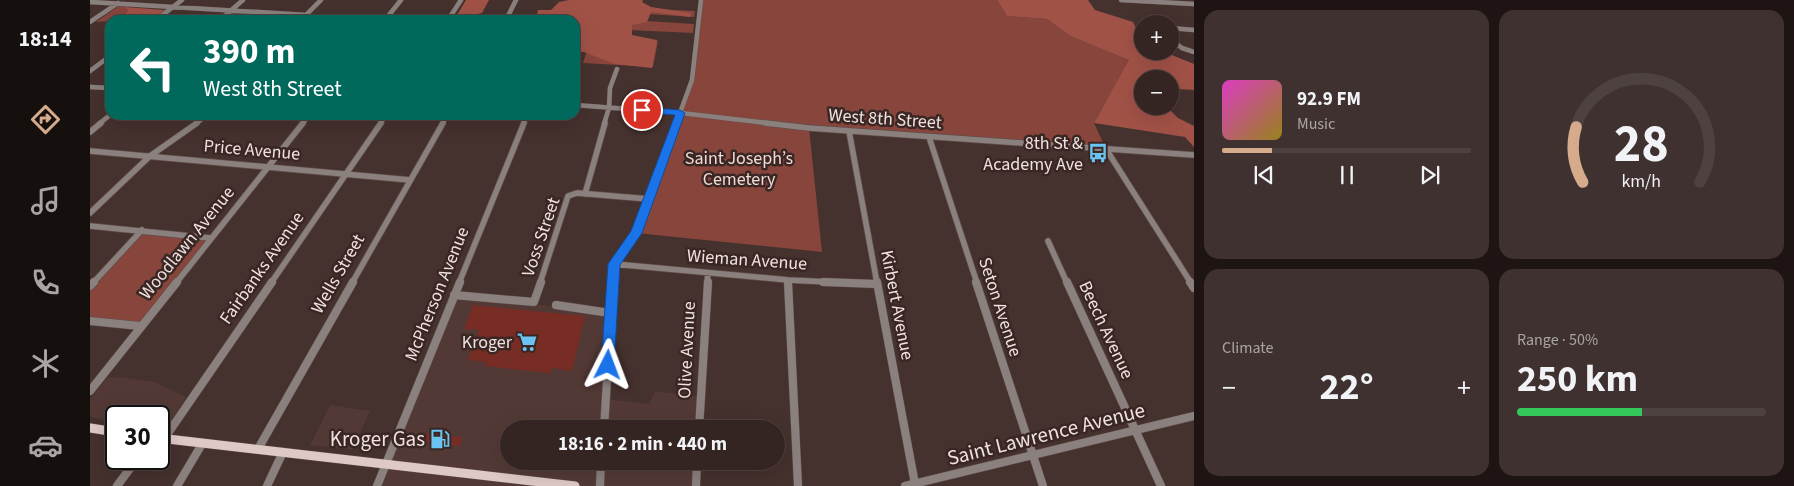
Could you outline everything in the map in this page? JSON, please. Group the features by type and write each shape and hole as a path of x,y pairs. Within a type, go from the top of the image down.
{"main road":[{"path":"90,428 105,430"},
{"path":"170,440 386,463 533,483 575,486"}],"street":[{"path":"90,22 122,0"},
{"path":"163,15 182,0"},
{"path":"226,15 243,0"},
{"path":"90,2 306,15 320,0"},
{"path":"389,15 401,0"},
{"path":"451,15 461,0"},
{"path":"508,15 516,0"},
{"path":"604,420 614,264 636,233 694,74 701,0"},
{"path":"1121,0 1194,4"},
{"path":"1179,29 1194,30"},
{"path":"1179,44 1194,52"},
{"path":"90,71 105,60"},
{"path":"617,69 610,88 608,108 585,194 649,199"},
{"path":"90,87 105,88"},
{"name":"West 8th Street","path":"580,105 680,113 809,128 1194,155"},
{"path":"90,132 105,119"},
{"path":"90,213 150,156 201,120"},
{"name":"Woodlawn Avenue","path":"90,391 305,120"},
{"name":"Fairbanks Avenue","path":"170,426 348,173 383,120"},
{"name":"Wells Street","path":"258,449 444,120"},
{"name":"McPherson Avenue","path":"377,486 525,120"},
{"name":"Kirbert Avenue","path":"849,131 915,484"},
{"name":"Seton Avenue","path":"929,137 1043,486"},
{"path":"1106,149 1194,288"},
{"name":"Price Avenue","path":"90,152 268,166 410,180"},
{"name":"Voss Street","path":"454,294 534,302 567,198 573,194 585,194"},
{"path":"90,226 210,238"},
{"path":"90,286 142,230"},
{"name":"Beech Avenue","path":"1048,241 1161,486"},
{"name":"Wieman Avenue","path":"614,264 788,280 877,284"},
{"name":"Olive Avenue","path":"700,420 708,273"},
{"path":"788,280 798,486"},
{"path":"556,305 610,313"},
{"path":"90,321 140,326"},
{"name":"Saint Lawrence Avenue","path":"905,486 934,483 1194,416"},
{"path":"177,486 202,444"},
{"path":"267,486 283,452"},
{"path":"117,486 129,470"},
{"path":"600,486 601,470"},
{"path":"696,486 697,470"}],"shaded area":[{"path":"466,0 489,0 482,13 457,15"},
{"path":"569,0 643,0 642,2 651,7 691,13 690,17 651,12 647,22 632,25 632,35 657,40 652,68 615,64 580,52 580,15 537,15 538,10 551,10 559,2"},
{"path":"997,0 1088,0 1095,10 1133,22 1134,60 1179,60 1179,58 1194,64 1194,90 1179,89 1179,70 1134,70 1134,115 1175,115 1194,126 1194,147 1185,137 1094,123 1129,60 1070,36 1047,19 1007,16"},
{"path":"125,7 165,10 158,15 124,15 128,11"},
{"path":"454,295 610,313 606,399 649,404 655,391 701,397 700,420 500,420 500,470 697,470 696,486 377,486"},
{"path":"121,377 155,382 186,397 170,422 170,405 105,405 105,420 90,417 90,399 107,378"},
{"path":"330,405 370,411 352,450 310,445"}],"green space":[{"name":"Saint Joseph’s Cemetery","path":"701,0 997,0 1007,16 1047,19 1070,36 1130,60 1094,123 1106,149 809,128 822,252 636,233 692,80"},
{"path":"117,7 125,7 128,11 125,15 106,15"},
{"path":"634,8 695,11 694,17 632,13 631,20 694,24 693,33 629,30 628,40 658,41 653,67 583,63 587,50 580,32 580,17"},
{"path":"105,16 105,21 96,22"},
{"path":"142,230 210,238 140,326 90,321 90,286"}],"building":[{"name":"Kroger","path":"473,305 585,316 572,371 552,368 550,373 485,366 486,362 468,360 479,330 464,329"},
{"name":"Kroger Gas","path":"420,433 462,437 460,446 417,441"}],"place":[{"name":"8th St & Academy Ave","path":"1098,153"},
{"name":"Kroger","path":"527,342"},
{"name":"Kroger Gas","path":"440,439"}],"route":[{"path":"608,365 614,264 636,233 680,113 642,110"}]}
